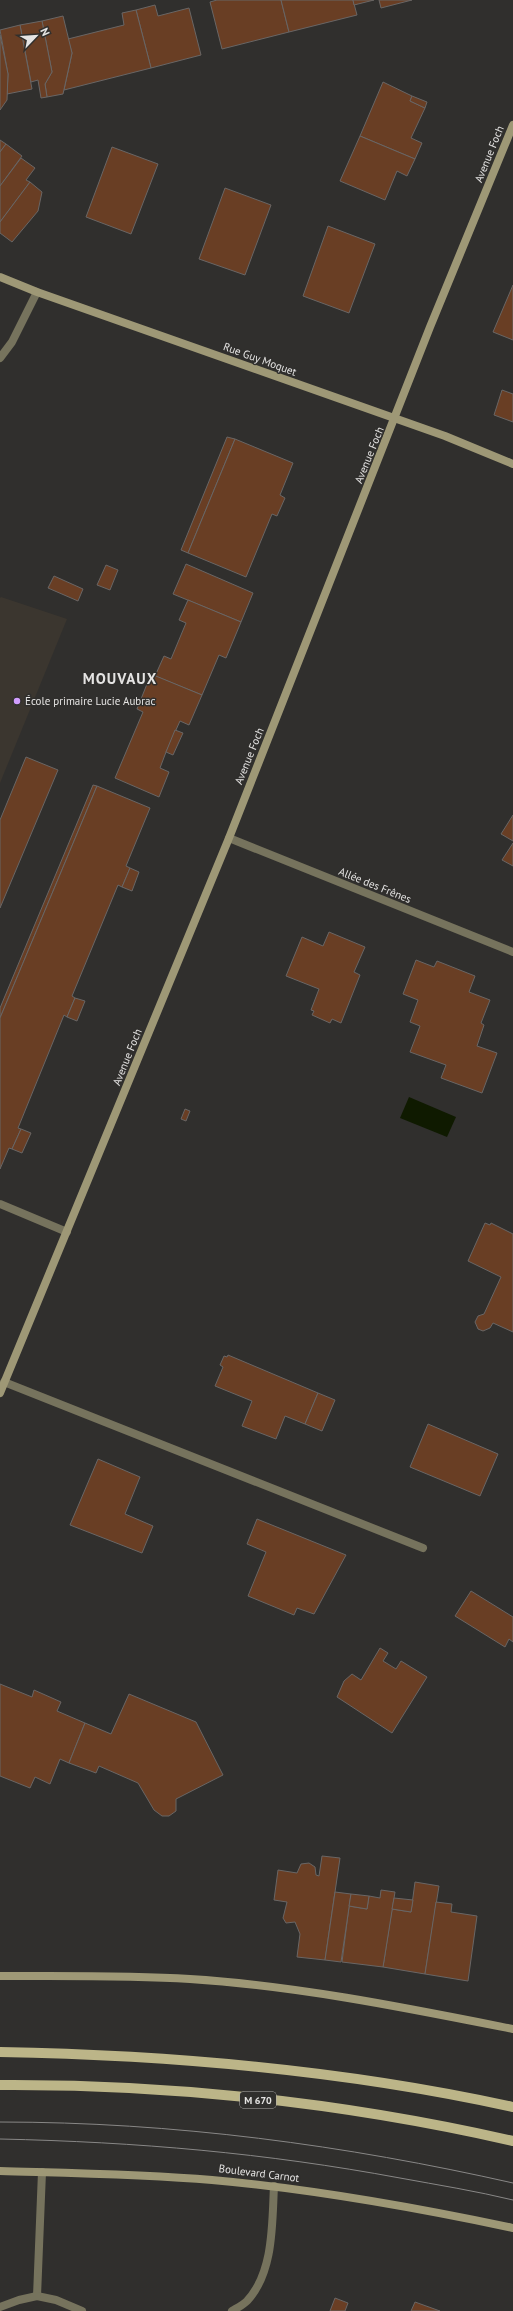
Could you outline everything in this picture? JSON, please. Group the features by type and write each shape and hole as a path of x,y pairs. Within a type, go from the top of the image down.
{"main road":[{"path":"0,2052 99,2055 331,2075 513,2107"},
{"name":"M 670","path":"0,2085 121,2088 263,2100 355,2111 513,2141"}],"street":[{"name":"Avenue Foch","path":"0,1393 229,838 513,125"},
{"name":"Rue Guy Moquet","path":"0,277 37,292 395,419 513,464"},
{"path":"0,358 12,342 37,292"},
{"name":"Allée des Frênes","path":"229,838 513,952"},
{"path":"0,1204 67,1232"},
{"path":"4,1382 423,1548"},
{"path":"0,1976 146,1977 246,1985 326,1995 513,2029"},
{"name":"Boulevard Carnot","path":"0,2171 210,2180 274,2186 364,2200 513,2228"},
{"path":"38,2296 42,2172"},
{"path":"232,2311 247,2307 257,2290 269,2250 274,2186"},
{"path":"0,2307 19,2300 38,2296 56,2300 82,2311"}],"shaded area":[{"name":"École primaire Lucie Aubrac","path":"1,597 67,619 0,783 0,598"},
{"path":"409,1097 456,1117 447,1137 400,1118"}],"building":[{"path":"217,0 281,0 289,32 222,49 210,2"},
{"path":"281,0 353,0 357,15 289,32"},
{"path":"353,0 374,0 354,5"},
{"path":"379,0 412,0 381,8"},
{"path":"155,5 158,16 189,8 201,55 151,68 136,10"},
{"path":"136,10 151,68 64,90 72,53 68,39 124,25 122,13"},
{"path":"63,16 72,53 63,94 47,97 45,84 52,72 42,21"},
{"path":"42,21 52,72 45,84 47,97 41,98 38,80 31,82 20,25"},
{"path":"20,25 32,89 7,94 8,74 0,30"},
{"path":"0,35 8,74 7,100 0,110"},
{"path":"383,82 412,96 410,101 425,108 411,138 422,143 415,159 360,136"},
{"path":"412,96 427,102 425,108 410,101"},
{"path":"360,136 415,159 407,176 397,171 385,200 340,181"},
{"path":"0,140 6,144 0,152"},
{"path":"6,144 22,156 0,186 0,152"},
{"path":"112,147 158,164 131,234 86,217"},
{"path":"21,158 35,168 26,180 30,182 0,222 0,186"},
{"path":"30,182 42,192 38,211 12,242 0,233 0,222"},
{"path":"225,188 271,205 245,275 199,259"},
{"path":"328,226 375,244 349,313 303,296"},
{"path":"513,285 513,340 493,332"},
{"path":"502,390 513,394 513,422 494,415"},
{"path":"227,437 235,439 188,553 181,550"},
{"path":"235,439 293,463 280,495 285,498 277,516 272,514 246,577 188,553"},
{"path":"186,564 253,593 241,622 173,594"},
{"path":"106,565 118,570 110,590 97,585"},
{"path":"54,576 83,589 78,601 48,588"},
{"path":"188,600 241,622 226,658 219,655 202,695 155,676 164,656 171,659 186,623 179,620"},
{"path":"151,674 202,695 189,725 180,721 166,752 160,768 169,772 159,797 115,778 143,712 137,709"},
{"path":"175,730 183,733 173,755 166,752"},
{"path":"26,757 58,770 0,908 0,820"},
{"path":"93,785 97,786 0,1018 0,1008"},
{"path":"97,786 150,808 126,866 130,868 122,887 118,885 72,996 75,998 67,1017 64,1015 18,1128 21,1129 12,1149 9,1148 0,1169 0,1018"},
{"path":"513,815 513,841 501,834"},
{"path":"513,843 513,866 502,860"},
{"path":"130,868 139,872 132,891 122,887"},
{"path":"329,932 365,947 354,972 360,975 341,1023 332,1019 330,1023 312,1015 314,1011 311,1010 319,989 286,976 302,937 323,946"},
{"path":"416,960 434,967 437,961 475,976 469,992 490,1000 481,1023 484,1025 477,1046 497,1053 482,1093 441,1078 446,1065 410,1052 420,1026 410,1022 418,1000 403,994"},
{"path":"75,998 85,1001 77,1021 67,1017"},
{"path":"185,1109 190,1111 186,1121 181,1119"},
{"path":"21,1129 31,1133 22,1153 12,1149"},
{"path":"485,1223 490,1225 491,1223 513,1234 513,1332 493,1323 490,1328 483,1331 478,1329 475,1322 478,1316 484,1314 501,1277 468,1261"},
{"path":"228,1355 318,1393 305,1424 285,1416 276,1439 242,1426 252,1401 215,1386 223,1367 220,1365 224,1356 227,1357"},
{"path":"318,1393 335,1400 322,1431 305,1424"},
{"path":"428,1424 498,1454 480,1496 410,1467"},
{"path":"98,1459 140,1477 125,1514 153,1526 142,1553 70,1525"},
{"path":"257,1519 346,1555 314,1614 297,1608 294,1615 248,1596 266,1552 247,1544"},
{"path":"471,1591 513,1617 513,1642 509,1639 505,1647 455,1616"},
{"path":"380,1648 388,1653 383,1661 396,1669 401,1661 427,1677 392,1733 337,1697 344,1681 352,1674 361,1680"},
{"path":"0,1684 32,1697 34,1690 61,1702 57,1711 85,1723 69,1763 60,1759 50,1784 35,1777 30,1788 0,1776"},
{"path":"129,1694 196,1722 223,1775 176,1799 176,1811 169,1816 162,1816 154,1810 138,1783 99,1766 96,1773 69,1763 85,1723 111,1734"},
{"path":"322,1856 340,1858 325,1960 297,1957 300,1934 295,1922 286,1923 283,1918 287,1902 274,1900 278,1870 297,1873 301,1864 309,1863 315,1867 316,1875 319,1876"},
{"path":"415,1882 439,1886 425,1974 383,1967 392,1909 411,1912"},
{"path":"381,1890 395,1892 383,1967 342,1962 349,1906 367,1909 369,1896 380,1898"},
{"path":"335,1892 351,1894 341,1962 325,1960"},
{"path":"351,1894 369,1896 367,1909 349,1906"},
{"path":"394,1898 413,1900 411,1912 392,1909"},
{"path":"436,1902 452,1904 451,1912 477,1916 468,1981 425,1974"},
{"path":"335,2298 348,2303 345,2311 330,2311"},
{"path":"415,2302 440,2311 411,2311"}],"tram line":[{"path":"0,2122 130,2126 258,2138 386,2157 513,2183"},
{"path":"0,2139 152,2146 250,2155 350,2169 457,2188 513,2200"}],"place":[{"name":"École primaire Lucie Aubrac","path":"17,701"}],"district":[{"name":"MOUVAUX","path":"120,679"}]}
